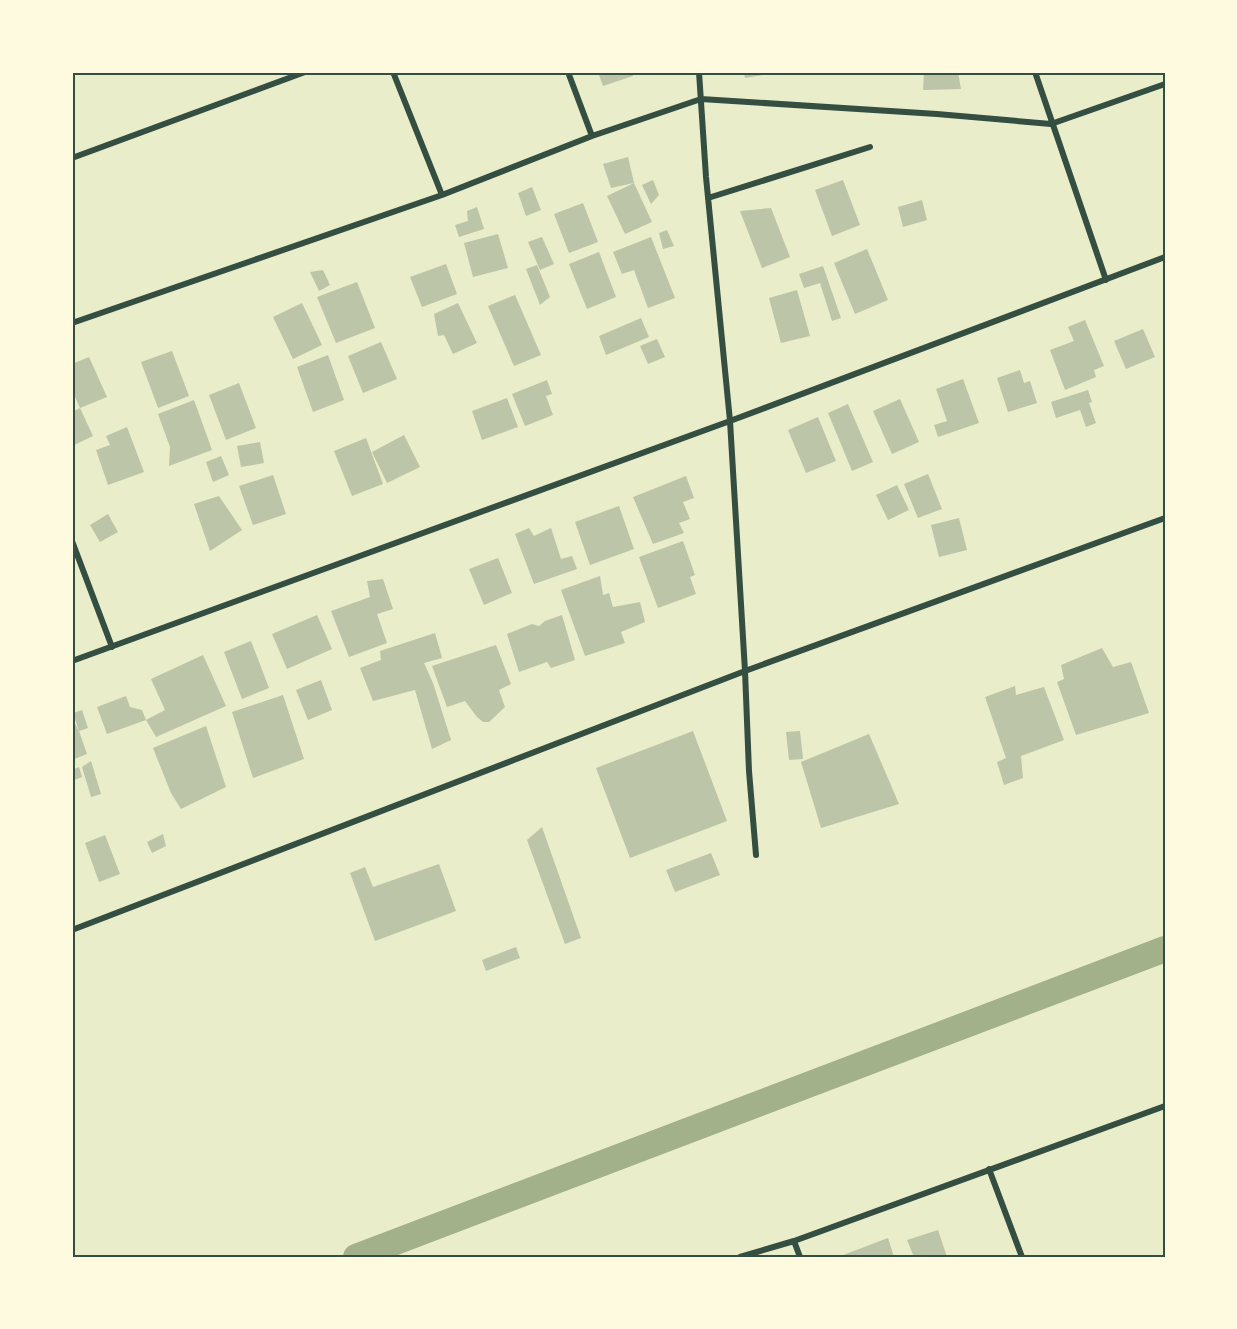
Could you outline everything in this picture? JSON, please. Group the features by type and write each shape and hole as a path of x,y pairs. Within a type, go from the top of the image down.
{"street":[{"path":"72,158 305,72"},
{"path":"393,72 442,195"},
{"path":"568,72 592,136"},
{"path":"699,72 708,198 730,421 749,771 756,855"},
{"path":"1035,72 1106,280"},
{"path":"72,323 442,195 592,136 701,99 937,114 1051,124 1165,84"},
{"path":"708,198 870,147"},
{"path":"72,661 730,421 1165,257"},
{"path":"72,930 745,671 1165,518"},
{"path":"72,541 112,646"},
{"path":"740,1257 794,1241 1165,1106"},
{"path":"989,1169 1022,1257"},
{"path":"794,1241 800,1257"}],"building":[{"path":"598,72 632,72 633,76 603,86"},
{"path":"744,72 774,72 774,73 745,78"},
{"path":"924,72 958,72 961,89 923,90"},
{"path":"628,157 634,183 611,188 603,164"},
{"path":"653,180 659,195 651,204 642,185"},
{"path":"843,180 860,225 832,236 815,190"},
{"path":"634,183 652,222 625,234 607,196"},
{"path":"532,187 541,210 526,216 518,193"},
{"path":"922,200 927,220 903,227 898,207"},
{"path":"583,203 598,242 569,253 554,214"},
{"path":"477,207 484,229 459,237 455,225 468,221 467,211"},
{"path":"771,208 790,257 762,268 740,211"},
{"path":"667,230 674,246 663,249 659,233"},
{"path":"498,234 508,268 473,277 464,243"},
{"path":"542,237 554,264 540,270 528,242"},
{"path":"651,237 675,298 648,308 634,270 622,274 613,252"},
{"path":"867,249 888,300 855,314 834,263"},
{"path":"599,252 616,297 587,309 569,264"},
{"path":"446,264 457,294 422,307 410,277"},
{"path":"537,265 550,297 540,305 526,269"},
{"path":"823,266 841,318 832,321 820,283 804,288 799,274"},
{"path":"323,270 330,285 319,291 310,272"},
{"path":"357,282 375,328 336,343 317,297"},
{"path":"797,290 810,336 781,343 769,298"},
{"path":"515,295 541,355 514,366 488,306"},
{"path":"302,303 322,345 293,359 273,317"},
{"path":"458,303 477,343 453,354 444,335 438,336 434,314"},
{"path":"641,318 649,337 606,355 599,336"},
{"path":"1085,320 1104,366 1094,370 1096,377 1065,390 1050,350 1074,341 1068,327"},
{"path":"1143,329 1155,357 1126,369 1114,341"},
{"path":"657,339 665,357 648,364 640,346"},
{"path":"381,342 397,379 363,393 348,356"},
{"path":"172,351 189,396 158,408 141,362"},
{"path":"328,355 344,400 313,412 297,367"},
{"path":"89,357 107,397 80,408 72,390 72,364"},
{"path":"1020,370 1024,383 1030,381 1037,403 1008,412 997,378"},
{"path":"963,379 979,423 938,437 934,425 947,421 936,389"},
{"path":"547,380 552,394 546,396 553,415 525,426 512,394"},
{"path":"239,383 256,428 226,440 209,395"},
{"path":"1088,390 1092,402 1089,403 1096,423 1086,427 1080,410 1056,418 1051,402"},
{"path":"507,398 518,427 482,440 472,411"},
{"path":"900,399 919,442 892,454 873,411"},
{"path":"194,400 212,450 169,466 170,447 158,414"},
{"path":"848,404 873,462 852,471 828,413"},
{"path":"80,408 93,436 72,446 72,412"},
{"path":"818,417 836,461 806,473 788,430"},
{"path":"127,427 144,472 108,485 96,450 110,445 106,436"},
{"path":"404,435 420,467 387,483 372,452"},
{"path":"366,438 383,484 352,496 334,451"},
{"path":"260,442 264,463 241,467 237,446"},
{"path":"221,456 229,475 213,482 206,462"},
{"path":"928,474 942,509 918,518 904,484"},
{"path":"273,475 286,514 253,525 239,486"},
{"path":"686,476 694,498 683,502 690,519 679,523 684,533 653,544 633,497"},
{"path":"897,485 909,510 888,520 876,495"},
{"path":"219,496 242,530 210,551 194,504"},
{"path":"619,506 634,549 590,565 575,522"},
{"path":"108,514 118,532 100,542 90,525"},
{"path":"959,518 967,550 939,557 931,525"},
{"path":"529,528 534,536 551,528 561,559 572,556 577,569 534,584 515,534"},
{"path":"683,541 695,575 690,577 696,594 658,608 639,557"},
{"path":"498,558 512,593 484,605 469,569"},
{"path":"600,576 603,595 609,593 613,607 640,602 645,622 621,632 625,643 585,656 561,590"},
{"path":"383,579 393,609 377,614 387,643 349,657 331,611 370,597 367,581"},
{"path":"317,615 332,649 287,669 272,634"},
{"path":"562,615 575,660 551,668 547,662 519,672 507,634 532,624 539,626 545,621"},
{"path":"435,633 442,658 424,663 433,683 451,740 432,749 415,690 373,701 360,668 381,660 380,651"},
{"path":"251,641 269,688 242,699 224,652"},
{"path":"496,645 511,684 499,690 505,707 489,722 483,722 465,701 447,707 432,666"},
{"path":"1102,648 1113,667 1131,662 1149,713 1076,735 1057,682 1064,679 1061,665"},
{"path":"203,655 226,706 156,737 146,720 165,710 151,679"},
{"path":"321,680 332,710 308,720 296,690"},
{"path":"1015,686 1016,695 1044,687 1064,740 1021,756 1023,778 1004,785 997,762 1006,758 985,697"},
{"path":"283,695 304,759 253,778 232,712"},
{"path":"126,696 130,707 142,710 146,720 107,734 97,707"},
{"path":"82,710 88,728 79,731 73,713"},
{"path":"72,718 87,754 72,760"},
{"path":"206,726 226,787 181,809 171,793 153,748"},
{"path":"693,731 727,821 630,858 596,768"},
{"path":"800,731 803,759 789,760 786,732"},
{"path":"869,734 899,804 821,828 801,762"},
{"path":"91,761 101,794 91,797 82,767"},
{"path":"79,767 82,777 72,781 72,770"},
{"path":"542,827 581,938 565,944 527,840"},
{"path":"163,834 166,846 152,853 147,842"},
{"path":"105,835 120,874 99,882 85,843"},
{"path":"711,853 720,875 675,892 666,870"},
{"path":"439,864 456,911 375,941 350,873 365,867 373,887"},
{"path":"516,947 520,958 486,971 482,960"},
{"path":"938,1230 947,1257 914,1257 907,1240"},
{"path":"888,1238 894,1257 838,1257"}],"waterway":[{"path":"356,1257 1165,949"}]}
